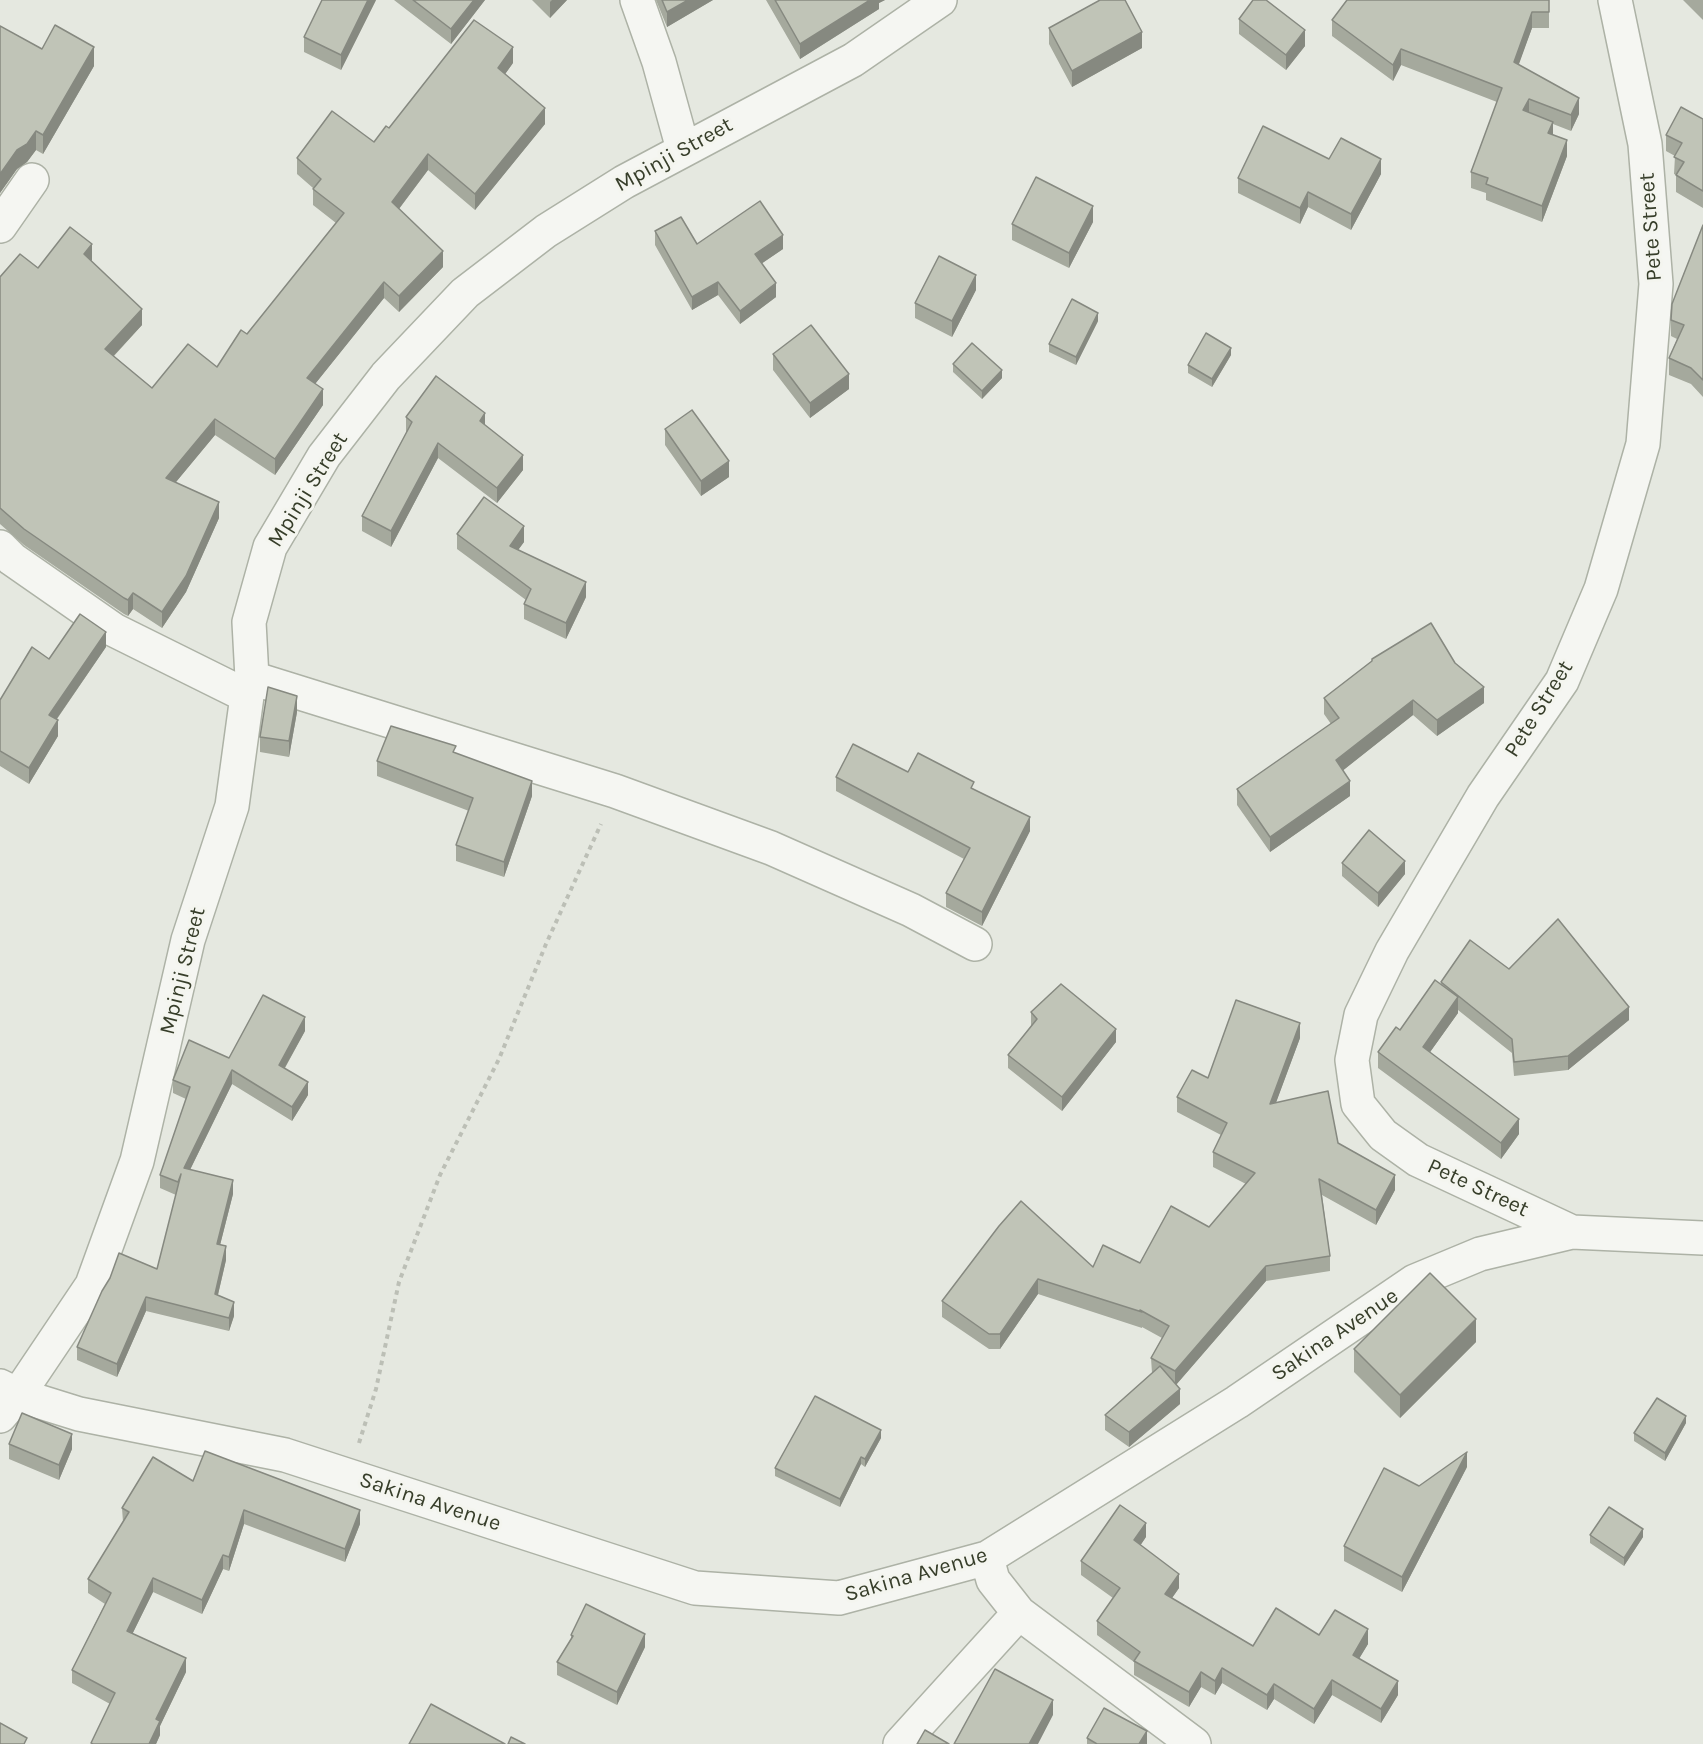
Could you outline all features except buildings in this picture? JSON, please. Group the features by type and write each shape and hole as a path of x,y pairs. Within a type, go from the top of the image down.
{"street":[{"path":"637,0 659,62 683,149"},
{"name":"Mpinji Street","path":"6,1399 92,1285 136,1161 188,940 232,806 250,687 249,622 270,548 324,456 386,376 465,293 546,231 624,182 683,149 853,60 940,0"},
{"name":"Pete Street","path":"1572,1232 1418,1160 1383,1135 1358,1104 1353,1060 1361,1015 1392,951 1483,796 1562,681 1601,589 1643,444 1656,284 1646,144 1615,0"},
{"path":"0,226 32,180"},
{"path":"0,547 12,559 114,630 250,687 615,791 771,848 911,910 975,944"},
{"name":"Sakina Avenue","path":"6,1399 285,1455 695,1588 839,1598 987,1558 1236,1402 1415,1281 1480,1254 1572,1232 1703,1238"},
{"path":"987,1558 993,1580 1019,1613 1184,1741"},
{"path":"900,1744 1019,1613"}],"path":[{"path":"349,1476 376,1389 399,1282 440,1175 499,1059 546,944 615,791"}]}
